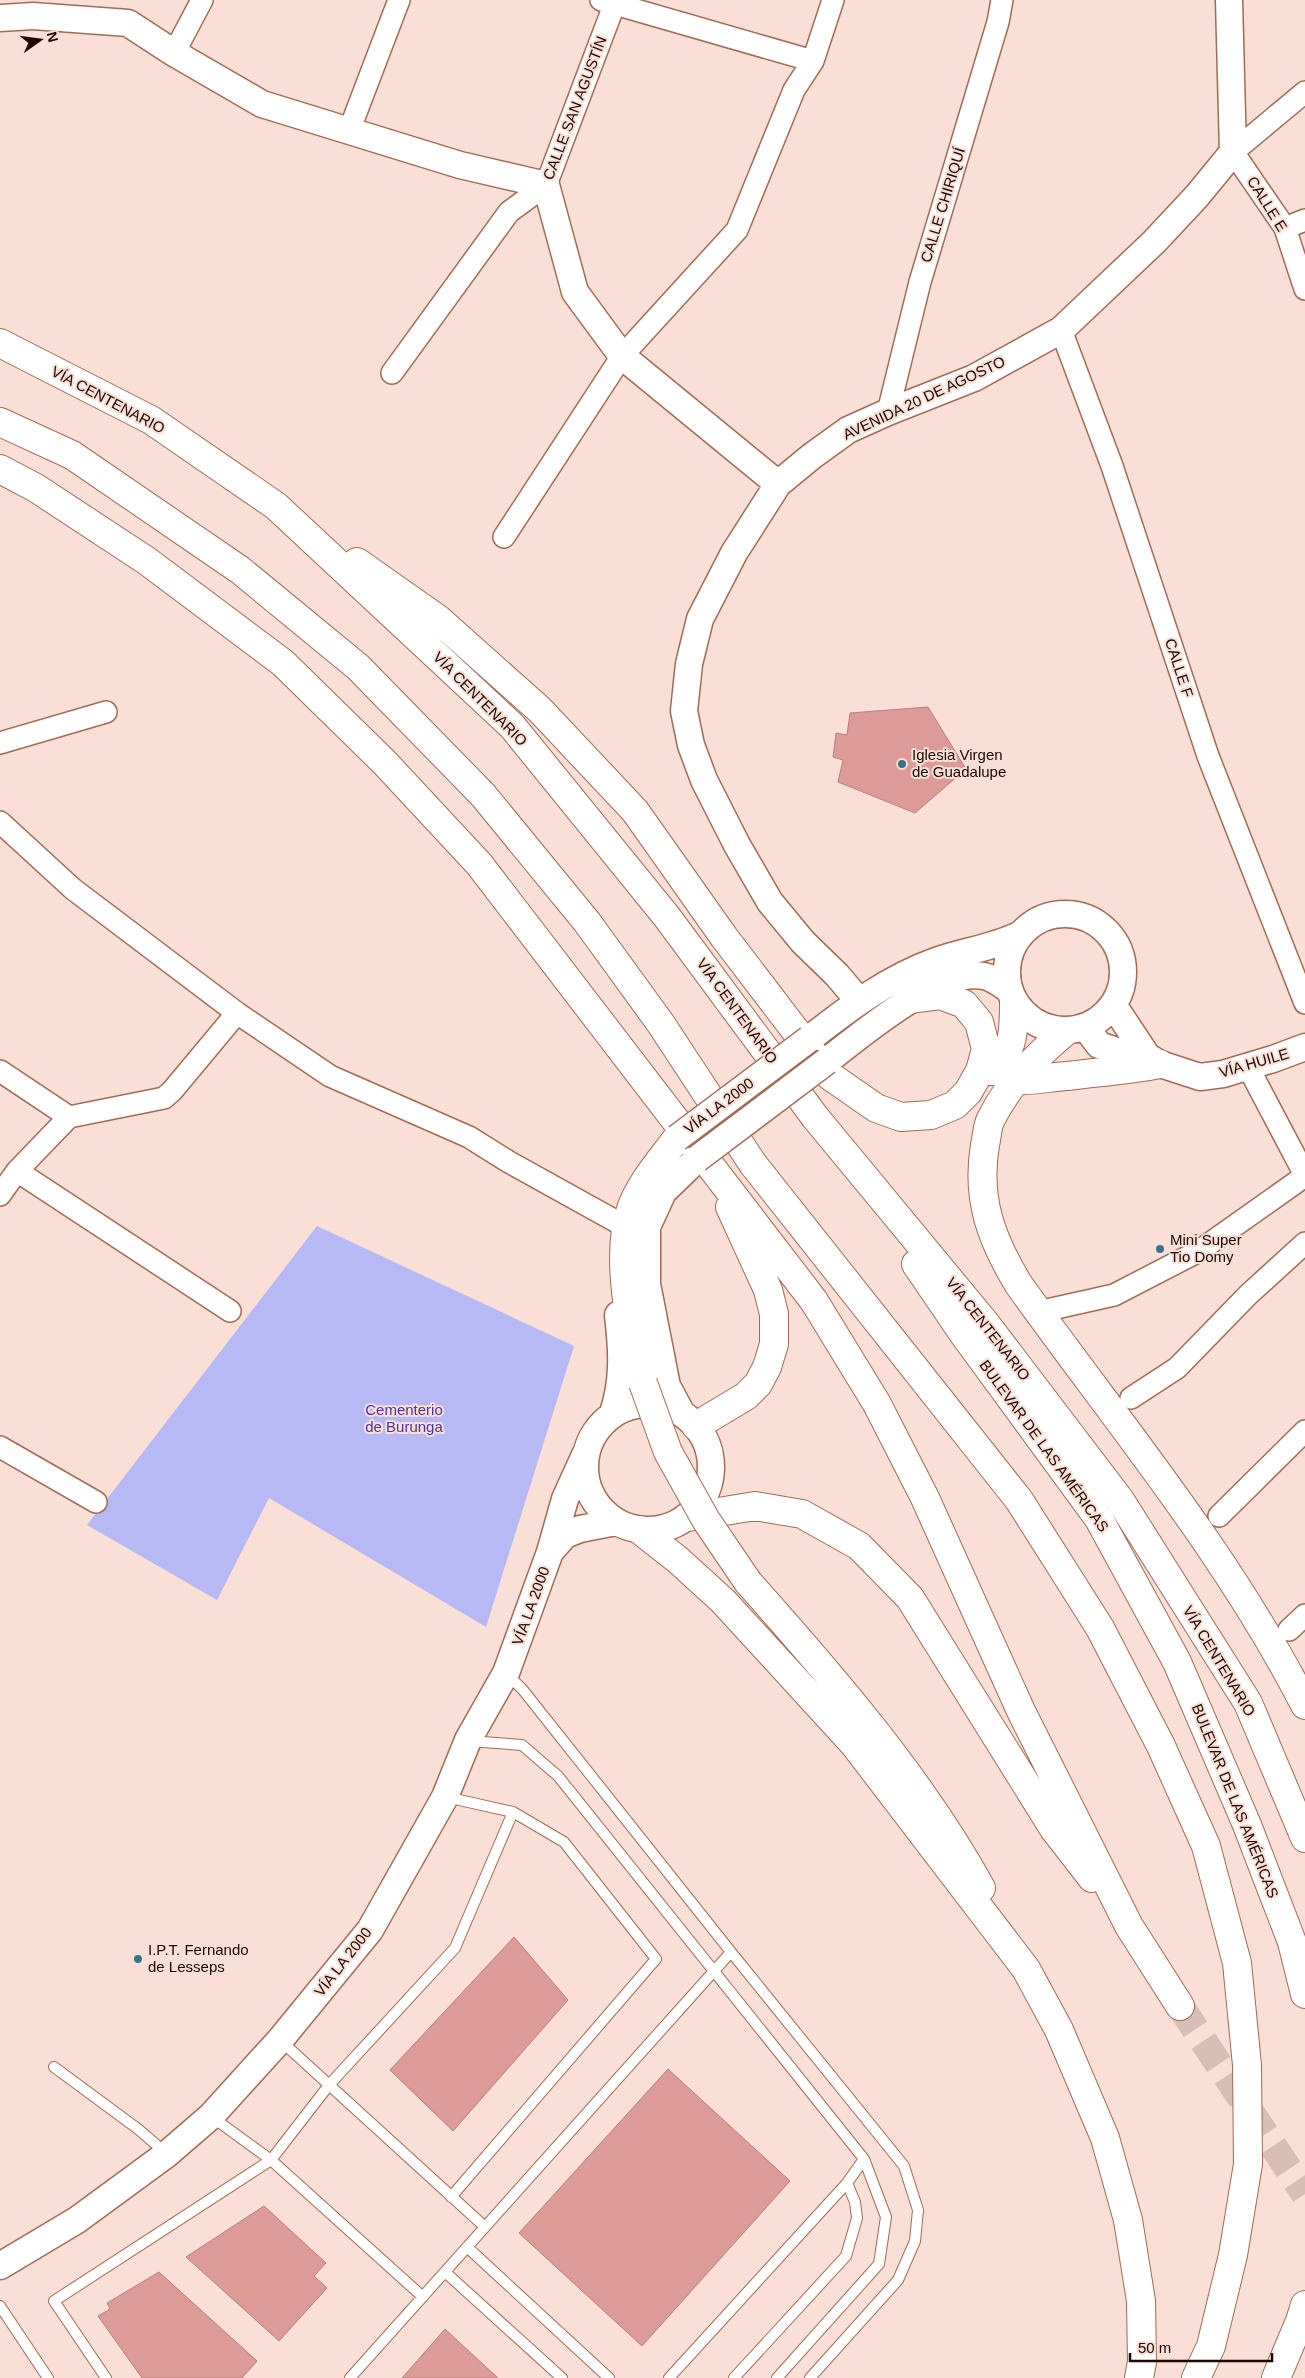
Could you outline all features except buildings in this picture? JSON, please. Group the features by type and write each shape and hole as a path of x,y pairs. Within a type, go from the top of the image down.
{"highway":[{"name":"VÍA CENTENARIO","path":"0,343 151,420 276,506 512,726 667,917 814,1117 986,1324 1120,1500 1248,1703 1305,1838"},
{"path":"0,422 72,454 240,570 358,667 483,795 604,945 661,1024 753,1164 1019,1500 1100,1628 1162,1746 1206,1846 1237,1963 1247,2065 1248,2164 1232,2255 1213,2337 1196,2378"},
{"path":"0,469 36,488 147,561 283,663 385,763 479,864 704,1163 814,1301 877,1404 925,1498 1021,1712 1129,1926"},
{"path":"276,506 438,619 540,710 635,811 724,937 830,1076 876,1108 902,1117 931,1116 955,1105 968,1092 980,1071 986,1048 979,1022 964,1004 940,995 909,999"},
{"path":"980,1071 995,1071 1005,1059 1014,1033 1011,996"},
{"path":"1075,1030 1035,1057 990,1120 981,1170 984,1208 1000,1255 1025,1293 1218,1559 1288,1672 1305,1705"},
{"path":"1017,1080 1031,1081 1123,1071 1154,1060"},
{"name":"BULEVAR DE LAS AMÉRICAS","path":"814,1117 965,1336 1100,1519 1177,1662 1251,1834 1292,1942 1305,1994"},
{"path":"677,1138 651,1174 631,1209 623,1256 633,1336 644,1383 668,1452 706,1520 748,1582 873,1730 956,1842 1059,2030 1105,2138 1128,2220 1141,2301 1142,2362 1139,2378"},
{"path":"689,1419 746,1396 758,1384 767,1367 774,1344 774,1314 768,1290 704,1163"},
{"path":"688,1517 755,1506 802,1514 859,1546 910,1598 1054,1829 1129,1926 1180,2006"},
{"path":"628,1526 678,1560 723,1601 854,1744 1026,1969"},
{"path":"1276,2378 1305,2305"}],"street":[{"path":"174,53 202,0"},
{"path":"349,131 399,0"},
{"path":"504,537 622,356 737,230 794,90 813,61 833,0"},
{"name":"CALLE CHIRIQUÍ","path":"888,412 920,282 998,22 1002,0"},
{"path":"1230,0 1233,152"},
{"path":"610,2 813,61"},
{"name":"CALLE SAN AGUSTÍN","path":"392,373 509,212 546,185 610,2"},
{"path":"0,18 33,16 128,23 174,53 262,104 460,165 546,185 575,292 622,356 778,484"},
{"path":"1233,152 1305,92"},
{"name":"AVENIDA 20 DE AGOSTO","path":"859,1001 837,975 803,942 770,902 737,845 704,780 690,744 684,711 689,664 700,620 734,553 778,484 848,430 974,378 1062,330 1154,242 1197,196 1233,152"},
{"name":"CALLE E","path":"1233,152 1285,228 1305,289"},
{"path":"1285,228 1305,220"},
{"name":"CALLE F","path":"1062,330 1112,466 1208,756 1305,1003"},
{"path":"0,743 106,712"},
{"path":"0,822 74,889 237,1013 330,1076 469,1137 509,1162 619,1223"},
{"path":"1072,914 1092,920 1107,932 1118,949 1124,968 1122,988 1114,1006 1075,1030 1044,1028 1027,1018 1011,996 1006,970 1010,952 1019,935 1034,922 1053,915 1072,914"},
{"name":"VÍA LA 2000","path":"613,1413 619,1396 623,1360 615,1273 616,1235 624,1199 646,1164 677,1138 859,1001 895,978 937,961 997,946 1019,935"},
{"name":"VÍA LA 2000","path":"689,1419 667,1386 647,1284 647,1227 663,1192 704,1163 827,1060 909,999 965,976 984,976 1011,996"},
{"path":"1114,1006 1154,1060"},
{"path":"0,1195 18,1170 69,1117 164,1098 172,1091 237,1013"},
{"name":"VÍA HUILE","path":"1075,1030 1099,1044 1130,1056 1154,1060 1200,1076 1223,1074 1305,1047"},
{"path":"1047,1310 1114,1294 1199,1251 1305,1175 1248,1067"},
{"path":"0,1071 69,1117"},
{"path":"18,1170 230,1311"},
{"path":"1131,1398 1176,1368 1248,1295 1305,1243"},
{"path":"635,1404 659,1404 689,1419 707,1443 711,1463 710,1476 701,1502 688,1517 665,1529 628,1526 596,1505 586,1481 585,1455 595,1431 613,1413 635,1404"},
{"path":"1219,1516 1305,1431"},
{"path":"0,1447 96,1502"},
{"name":"VÍA LA 2000","path":"0,2266 77,2220 167,2154 211,2116 280,2040 370,1930 445,1797 468,1740 506,1673 550,1552 565,1499 585,1455"},
{"name":"VÍA LA 2000","path":"550,1552 565,1535 580,1529 628,1526"},
{"path":"1289,1630 1305,1615"}],"lane":[{"path":"506,1673 523,1690 904,2166 918,2210 914,2241 898,2280 810,2378"},
{"path":"468,1740 522,1745 558,1776 864,2159 886,2217 879,2264 777,2378"},
{"path":"445,1797 513,1812 564,1842 656,1959 451,2197"},
{"path":"106,2378 54,2301 271,2160 329,2085 455,1948 513,1812"},
{"path":"350,2378 731,1952"},
{"path":"280,2040 485,2228"},
{"path":"54,2067 138,2128 167,2154"},
{"path":"211,2116 271,2160 422,2297"},
{"path":"669,2378 847,2183 864,2159"},
{"path":"734,2378 846,2256 858,2218 855,2202 847,2183"},
{"path":"467,2247 604,2376"},
{"path":"445,2272 562,2378"},
{"path":"0,2306 48,2378"}],"green space":[{"name":"Cementerio de Burunga","path":"317,1226 574,1346 486,1627 269,1498 217,1600 87,1525"}],"tunnel":[{"path":"1180,2006 1305,2194"}],"place":[{"name":"Iglesia Virgen de Guadalupe","path":"902,764"},
{"name":"Mini Super Tio Domy","path":"1160,1249"},
{"name":"I.P.T. Fernando de Lesseps","path":"138,1959"}]}
